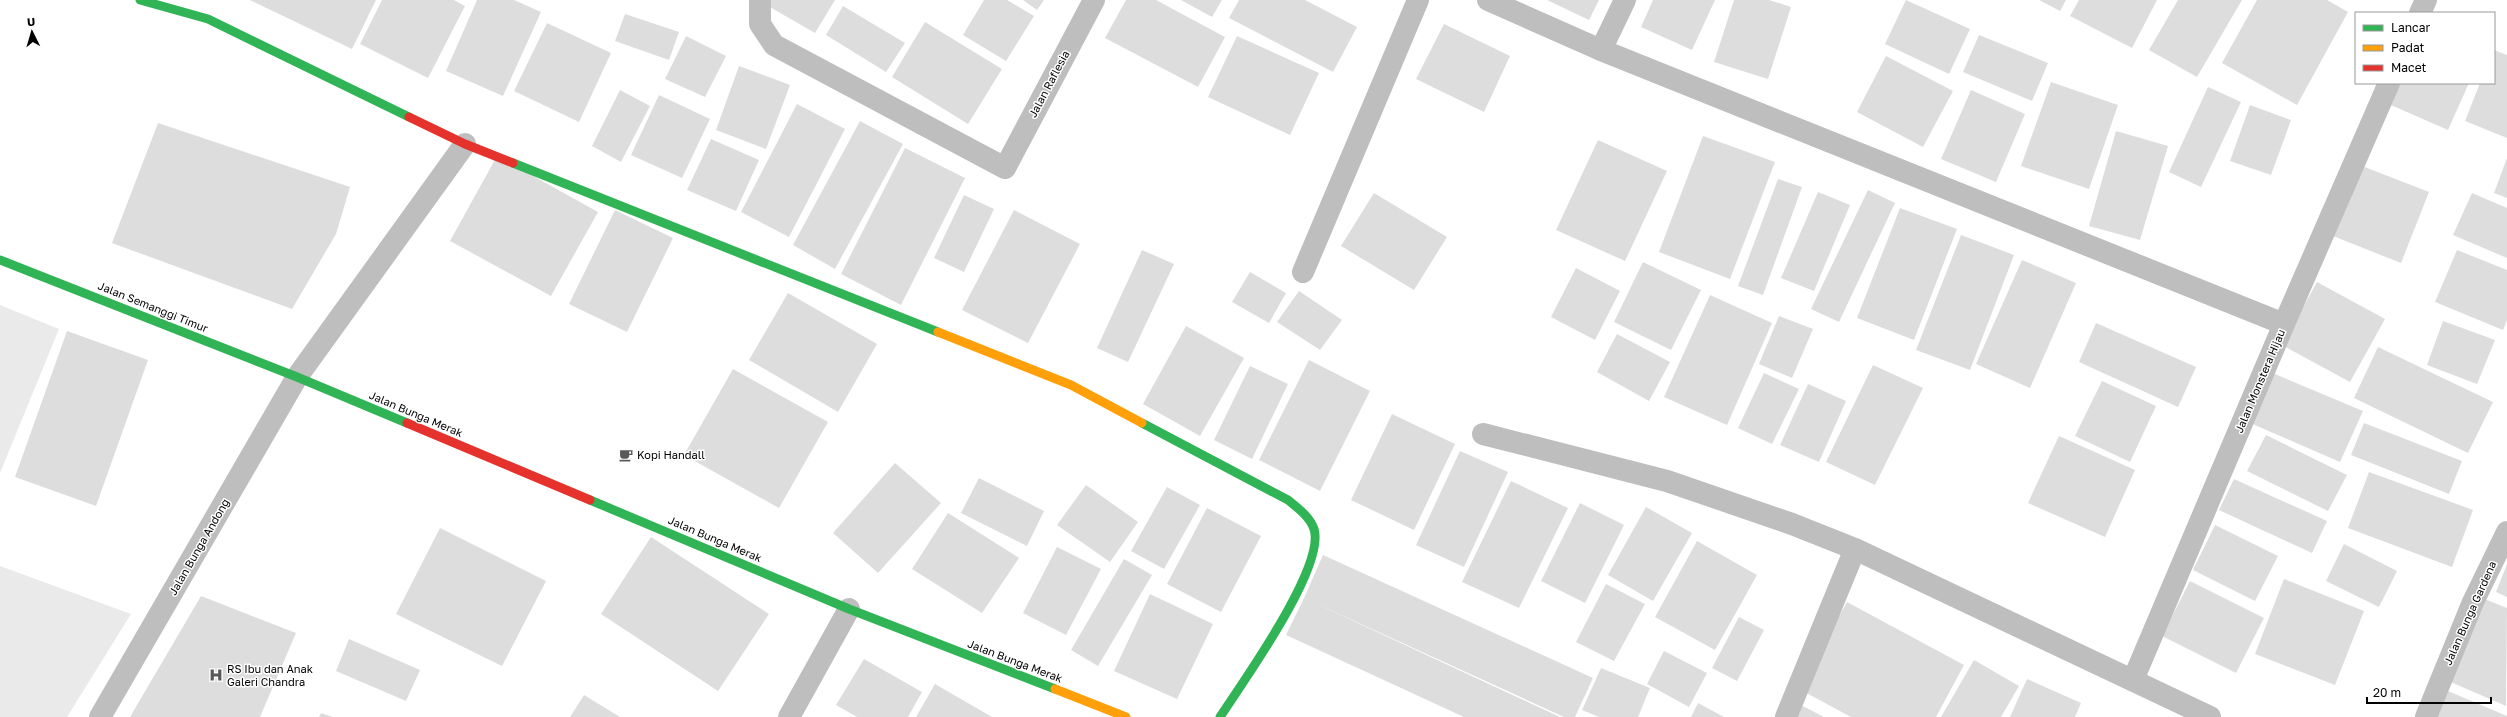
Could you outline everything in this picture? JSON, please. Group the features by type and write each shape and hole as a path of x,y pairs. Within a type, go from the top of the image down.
{"street":[{"path":"140,0 208,19 465,144 1071,385 1288,500 1307,516 1315,528 1316,546 1286,618 1220,717"},
{"name":"Jalan Raflesia","path":"760,0 760,24 774,45 1005,168 1094,0"},
{"path":"1303,272 1418,0"},
{"path":"1488,0 1601,50 2284,324"},
{"path":"1601,50 1625,0"},
{"path":"2420,12 2426,0"},
{"name":"Jalan Monstera Hijau","path":"2133,680 2284,324 2389,84"},
{"name":"Jalan Bunga Andong","path":"100,717 297,377 465,144"},
{"name":"Jalan Semanggi Timur","path":"0,260 297,377"},
{"name":"Jalan Bunga Merak","path":"297,377 849,609 1126,717"},
{"path":"1483,434 1667,481 1785,521 1855,550 2210,717"},
{"name":"Jalan Bunga Gardena","path":"2426,717 2473,602 2507,532"},
{"path":"1786,717 1855,550"},
{"path":"789,717 849,609"}],"shaded area":[{"path":"0,305 59,329 0,473"},
{"path":"0,566 131,614 67,717 0,717"}],"building":[{"path":"250,0 376,0 352,49"},
{"path":"382,0 454,0 465,6 428,78 360,44"},
{"path":"477,0 514,0 541,12 503,96 446,71"},
{"path":"771,0 835,0 815,33 768,6"},
{"path":"984,0 1007,0 1034,16 1006,61 963,35"},
{"path":"1023,0 1044,0 1037,10"},
{"path":"1126,0 1156,0 1225,37 1198,87 1105,38"},
{"path":"1181,0 1222,0 1212,17"},
{"path":"1239,0 1305,0 1357,27 1333,72 1229,18"},
{"path":"1547,0 1599,0 1589,20"},
{"path":"1653,0 1715,0 1692,50 1641,27"},
{"path":"1734,0 1769,0 1791,7 1768,79 1714,62"},
{"path":"1906,0 1970,29 1949,74 1885,44"},
{"path":"2039,0 2066,0 2060,11"},
{"path":"2079,0 2157,0 2132,48 2070,16"},
{"path":"2178,0 2242,0 2197,77 2149,50"},
{"path":"2257,0 2327,0 2348,12 2297,105 2222,63"},
{"path":"843,6 905,43 886,72 826,35"},
{"path":"625,14 679,32 669,60 615,41"},
{"path":"925,22 1002,69 968,124 892,77"},
{"path":"547,23 611,53 579,122 514,91"},
{"path":"1444,24 1510,56 1484,112 1416,79"},
{"path":"1979,35 2048,63 2032,101 1963,72"},
{"path":"686,36 726,56 705,97 665,79"},
{"path":"1237,36 1319,73 1290,135 1208,97"},
{"path":"2495,50 2507,55 2507,138 2465,121 2480,84 2495,84"},
{"path":"1886,56 1953,91 1923,147 1857,112"},
{"path":"739,66 790,85 766,149 716,130"},
{"path":"2051,82 2118,105 2089,189 2021,166"},
{"path":"2392,84 2469,84 2448,130 2384,102"},
{"path":"2208,87 2241,102 2201,187 2169,172"},
{"path":"620,90 650,106 621,162 592,146"},
{"path":"1971,90 2025,114 1996,182 1941,159"},
{"path":"659,95 710,119 682,178 631,155"},
{"path":"797,104 845,129 789,237 741,212"},
{"path":"2250,105 2291,120 2271,175 2230,161"},
{"path":"860,121 903,144 835,269 793,245"},
{"path":"158,123 350,187 336,234 292,309 112,243"},
{"path":"2116,131 2168,146 2140,240 2089,226"},
{"path":"1703,136 1775,162 1730,279 1659,252"},
{"path":"711,139 759,160 736,211 687,190"},
{"path":"1598,140 1667,171 1625,261 1556,230"},
{"path":"905,148 965,178 901,305 841,274"},
{"path":"497,156 598,212 551,296 450,241"},
{"path":"2507,158 2507,198 2494,193"},
{"path":"2362,166 2429,192 2401,263 2333,236"},
{"path":"1778,179 1802,187 1763,295 1738,286"},
{"path":"1868,190 1895,203 1839,322 1811,309"},
{"path":"1818,192 1850,205 1814,291 1781,278"},
{"path":"1374,193 1447,237 1414,290 1341,246"},
{"path":"2472,193 2507,208 2507,258 2453,235"},
{"path":"964,195 994,209 964,272 934,258"},
{"path":"1900,208 1957,229 1914,340 1857,318"},
{"path":"615,210 673,238 627,332 569,304"},
{"path":"1014,210 1080,244 1028,343 962,310"},
{"path":"1961,235 2014,255 1970,370 1916,350"},
{"path":"1142,250 1174,264 1128,362 1097,348"},
{"path":"2457,250 2507,270 2507,320 2503,330 2435,302"},
{"path":"2022,260 2076,283 2030,388 1976,364"},
{"path":"1643,262 1701,290 1671,350 1614,322"},
{"path":"1576,268 1620,291 1595,340 1551,317"},
{"path":"1250,272 1286,293 1269,323 1232,302"},
{"path":"2317,282 2385,319 2350,382 2282,345"},
{"path":"1299,291 1342,320 1320,350 1277,322"},
{"path":"788,293 877,344 838,412 749,360"},
{"path":"1710,295 1772,323 1727,425 1664,397"},
{"path":"1779,316 1813,329 1792,378 1759,364"},
{"path":"2443,321 2495,340 2477,384 2427,365"},
{"path":"2096,323 2196,367 2178,407 2079,362"},
{"path":"1186,326 1244,358 1200,436 1143,404"},
{"path":"67,331 148,360 96,506 15,477"},
{"path":"1617,334 1670,362 1649,401 1597,372"},
{"path":"2378,347 2493,402 2468,453 2354,398"},
{"path":"1309,360 1370,391 1320,491 1259,460"},
{"path":"1873,365 1923,388 1875,485 1826,462"},
{"path":"1250,366 1288,384 1252,459 1214,440"},
{"path":"733,369 828,422 779,508 684,455"},
{"path":"2270,372 2363,411 2340,462 2248,422"},
{"path":"1764,373 1799,389 1772,444 1738,428"},
{"path":"2102,381 2156,406 2130,462 2075,436"},
{"path":"1808,384 1846,401 1819,462 1780,445"},
{"path":"1392,414 1455,444 1414,530 1351,500"},
{"path":"2364,423 2462,461 2449,494 2351,455"},
{"path":"2266,435 2347,475 2328,511 2247,471"},
{"path":"2059,436 2135,470 2105,537 2028,503"},
{"path":"1460,451 1508,472 1464,567 1416,545"},
{"path":"895,463 941,503 878,573 833,533"},
{"path":"2369,472 2473,510 2452,567 2348,528"},
{"path":"979,478 1044,511 1027,546 961,513"},
{"path":"2234,479 2327,521 2312,553 2219,510"},
{"path":"1511,481 1568,508 1519,608 1462,582"},
{"path":"1086,485 1138,522 1110,562 1057,525"},
{"path":"1167,487 1200,505 1164,569 1131,551"},
{"path":"1580,503 1624,525 1585,603 1541,581"},
{"path":"1646,507 1692,533 1653,601 1608,575"},
{"path":"1207,508 1261,536 1221,612 1167,584"},
{"path":"948,513 1019,558 982,613 912,569"},
{"path":"2215,525 2278,556 2255,601 2193,570"},
{"path":"440,528 546,581 502,666 396,614"},
{"path":"651,537 769,614 718,691 601,614"},
{"path":"1697,541 1757,575 1715,650 1655,617"},
{"path":"2344,544 2397,571 2379,607 2326,581"},
{"path":"1057,547 1101,569 1066,635 1023,613"},
{"path":"1323,555 1593,678 1575,717 1564,717 1304,598"},
{"path":"1124,559 1152,575 1098,666 1071,650"},
{"path":"2507,564 2507,597 2496,592"},
{"path":"2284,579 2364,611 2335,685 2255,654"},
{"path":"2190,581 2264,618 2236,673 2162,636"},
{"path":"1606,584 1645,604 1614,661 1576,642"},
{"path":"1150,594 1213,624 1177,699 1114,671"},
{"name":"RS Ibu dan Anak Galeri Chandra","path":"201,596 296,633 260,717 130,717"},
{"path":"1304,598 1560,717 1464,717 1286,635"},
{"path":"2482,598 2507,608 2506,706 2446,680"},
{"path":"1847,602 1964,665 1936,717 1851,717 1799,689"},
{"path":"1739,617 1764,630 1737,681 1712,668"},
{"path":"349,639 420,670 406,701 336,671"},
{"path":"1664,651 1707,673 1689,707 1647,684"},
{"path":"864,659 922,692 908,717 857,717 836,705"},
{"path":"1974,660 2019,686 2001,717 1941,717"},
{"path":"1601,668 1650,688 1638,717 1599,717 1582,710"},
{"path":"2027,679 2081,703 2075,717 2010,717"},
{"path":"935,684 992,717 916,717"},
{"path":"2448,691 2507,716 2507,717 2437,717"},
{"path":"584,695 620,717 570,717"},
{"path":"1698,703 1724,717 1691,717"},
{"path":"1799,704 1824,717 1792,717"},
{"path":"321,713 333,717 319,717"}],"traffic: fast":[{"path":"140,0 208,19 409,117"},
{"path":"513,163 938,332"},
{"path":"0,260 297,377 407,423"},
{"path":"1142,423 1288,500 1307,517 1314,529 1314,547 1307,570 1295,596 1263,653 1220,717"},
{"path":"590,500 849,609 1055,689"}],"traffic: slow":[{"path":"938,332 1071,385 1142,423"},
{"path":"1055,689 1126,717"}],"traffic: jam":[{"path":"409,117 465,144 513,163"},
{"path":"407,423 590,500"}],"place":[{"name":"Kopi Handall","path":"626,455"},
{"name":"RS Ibu dan Anak Galeri Chandra","path":"216,675"}]}
